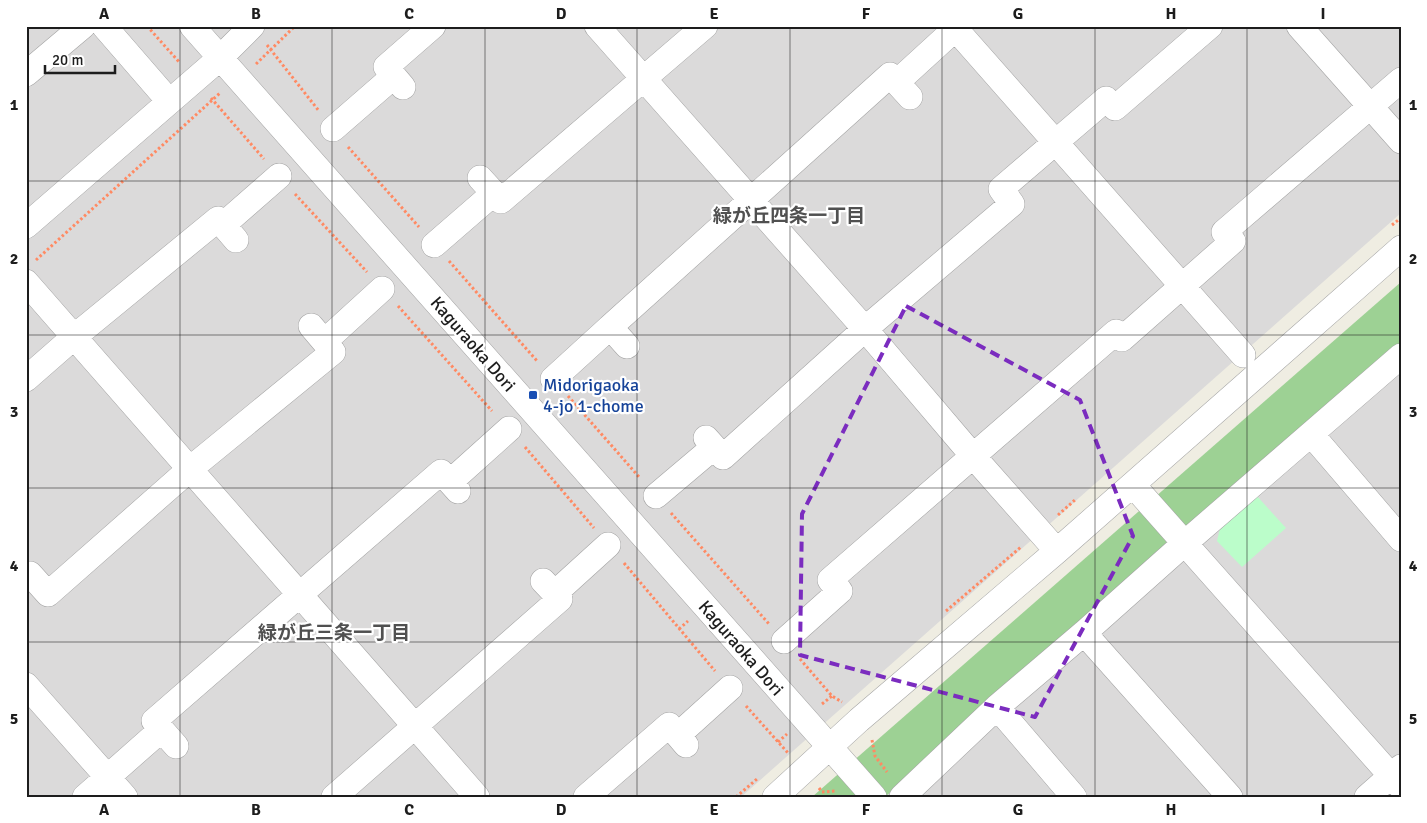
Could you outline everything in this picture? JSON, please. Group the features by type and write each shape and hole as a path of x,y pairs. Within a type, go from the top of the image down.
{"street":[{"path":"26,74 83,26"},
{"path":"104,26 169,101"},
{"name":"Kaguraoka Dori","path":"192,26 874,797"},
{"path":"26,226 220,58 252,26"},
{"path":"333,129 398,82 386,67 433,26"},
{"path":"597,26 1057,551"},
{"path":"434,244 487,185 501,201 705,26"},
{"path":"656,496 710,442 723,457 865,330 1012,204 1002,189 1106,99 1115,108 1210,26"},
{"path":"1299,26 1401,141"},
{"path":"553,379 890,75 903,89 954,28 1242,355"},
{"path":"784,641 840,591 830,580 1116,332 1122,339 1233,241 1224,232 1401,80"},
{"path":"26,379 218,218 230,232 279,176"},
{"path":"775,797 859,720 1057,551 1401,248"},
{"path":"30,272 74,337 477,797"},
{"path":"32,586 48,594 190,469 333,352 318,334 382,289"},
{"path":"610,327 627,346"},
{"path":"902,797 996,707 1084,633 1401,356"},
{"path":"85,797 108,777 169,738 154,721 300,594 441,472 454,487 509,429"},
{"path":"1311,434 1401,540"},
{"path":"1133,484 1397,777 1367,797"},
{"path":"334,797 560,599 549,587 608,545"},
{"path":"1084,633 1230,797"},
{"path":"26,685 125,797"},
{"path":"586,797 669,725 682,740 730,688"},
{"path":"996,707 1074,797"}],"path":[{"path":"147,26 279,176 509,429 679,629 787,752"},
{"path":"271,49 295,26"},
{"path":"30,272 212,100"},
{"path":"679,629 689,621"},
{"path":"872,736 875,756"}],"highlighted area":[{"path":"906,306 1080,400 1133,536 1035,717 800,655 802,514"}],"shaded area":[{"path":"26,26 1401,26 1401,213 741,797 26,797"},
{"path":"1401,344 1401,797 885,797"}],"green space":[{"path":"1401,282 1401,344 885,797 812,797"},
{"path":"1256,495 1286,528 1242,567 1217,541 1221,524"}],"place":[{"name":"Midorigaoka 4-jo 1-chome","path":"533,395"}],"district":[{"name":"緑が丘四条一丁目","path":"789,216"},
{"name":"緑が丘三条一丁目","path":"334,633"}]}
